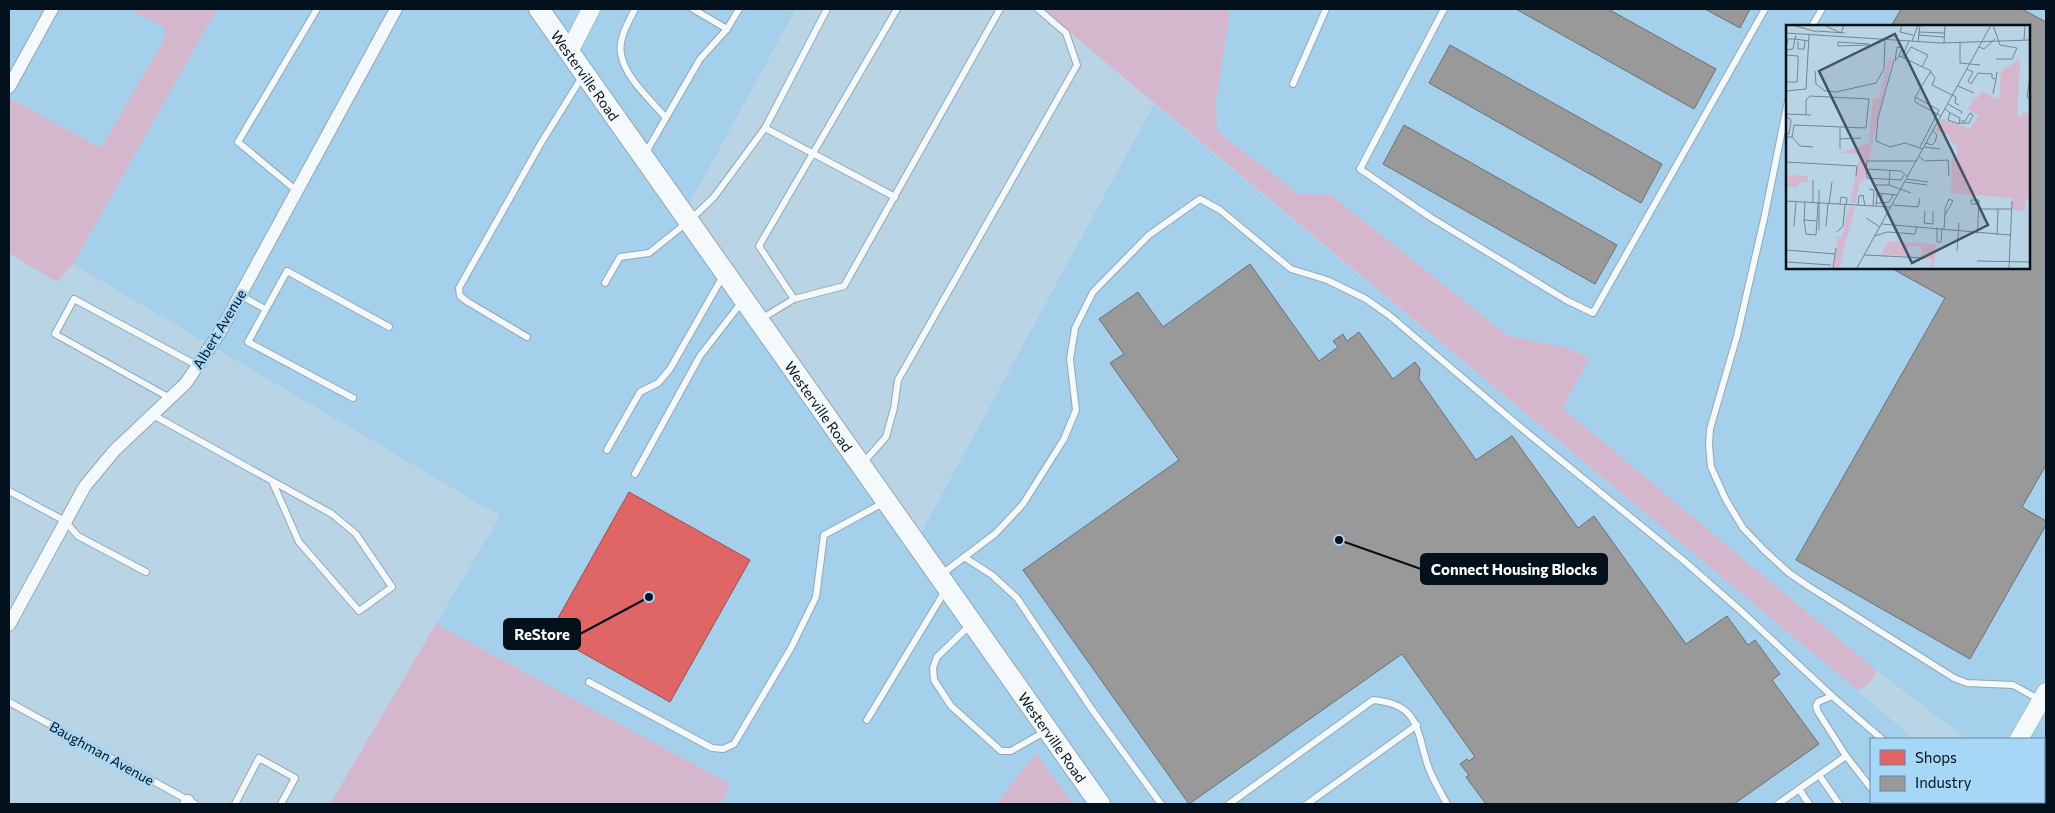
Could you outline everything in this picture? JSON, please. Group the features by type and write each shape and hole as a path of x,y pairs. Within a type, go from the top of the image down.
{"main road":[{"name":"Westerville Road","path":"538,9 1100,804"},
{"path":"569,52 591,9"},
{"path":"2020,738 2044,696"}],"street":[{"path":"9,88 52,9"},
{"name":"Albert Avenue","path":"9,624 85,486 115,450 186,383 220,332 396,9"}],"lane":[{"path":"297,190 238,142 317,9"},
{"path":"635,9 626,26 620,52 634,80 666,118"},
{"path":"693,9 727,29"},
{"path":"643,157 700,59 727,29 739,9"},
{"path":"605,283 620,257 649,254 689,222 714,197 765,128 827,9"},
{"path":"794,299 758,246 897,9"},
{"path":"758,321 794,299 844,286 1000,9"},
{"path":"860,466 886,438 894,408 898,380 1077,66 1066,33 1038,9"},
{"path":"1293,84 1326,9"},
{"path":"1444,9 1360,169 1430,217 1566,300 1594,313 1765,9"},
{"path":"1813,25 1822,9"},
{"path":"527,338 468,302 460,296 459,288 541,143 584,73"},
{"path":"1786,111 1762,229 1737,336 1710,429 1708,444 1711,467 1726,500 1743,528 1789,573 1954,678 1967,682 2013,685 2044,696"},
{"path":"765,128 894,196"},
{"path":"868,720 943,582 964,557 996,533 1023,504 1064,440 1076,410 1070,360 1075,328 1094,292 1149,236 1200,199 1220,210 1291,269 1327,280 1366,299 1390,316 1519,426 1683,560 1881,738"},
{"path":"353,398 248,342 287,271 389,327"},
{"path":"607,450 640,392 658,383 670,369 724,272"},
{"path":"240,295 265,309"},
{"path":"170,398 55,334 74,299 198,366"},
{"path":"635,474 700,356 744,300"},
{"path":"153,415 332,514 356,534 392,587 359,611 299,542 272,481"},
{"path":"9,491 65,521 78,536 146,572"},
{"path":"589,682 712,748 724,749 734,744 790,648 816,597 824,535 886,502"},
{"path":"964,557 992,574 1017,598 1093,711 1161,804"},
{"path":"972,623 937,657 933,668 934,680 951,706 1000,751 1011,751 1047,730"},
{"path":"1832,696 1821,699 1816,706 1846,756 1870,787"},
{"path":"1229,804 1373,700 1389,701 1405,709 1417,725 1428,765 1447,804"},
{"name":"Baughman Avenue","path":"9,702 189,803"},
{"path":"1307,804 1417,725"},
{"path":"1778,804 1846,756"},
{"path":"235,804 259,758 295,778 281,804"},
{"path":"1819,775 1839,804"},
{"path":"1800,789 1809,804"}],"shaded area":[{"path":"9,9 130,9 165,28 165,38 101,148 9,98"},
{"path":"130,9 217,9 73,264 57,282 9,253 9,98 101,148 165,38 165,28"},
{"path":"217,9 796,9 683,215 915,544 1154,104 1913,738 1870,738 1870,803 1988,804 1073,804 1036,753 996,804 720,804 728,792 727,783 436,624 500,516 73,264"},
{"path":"1042,9 1155,9 1158,11 1159,9 1230,9 1215,109 1218,132 1298,194 1331,195 1508,336 1565,347 1590,358 1562,408 1876,670 1872,680 1857,690"},
{"path":"1230,9 2046,9 2046,799 2045,738 1966,738 1876,670 1562,408 1590,358 1565,347 1508,336 1331,195 1298,194 1218,132 1215,109"},
{"path":"436,624 728,783 728,791 720,804 330,804"},
{"path":"1036,753 1073,804 996,804"}],"building: Shops":[{"path":"629,492 750,560 670,702 549,634"}],"building: Industry":[{"path":"1516,9 1608,9 1716,69 1694,109"},
{"path":"1705,9 1750,9 1740,28"},
{"path":"1901,9 2022,9 2046,22 2046,465 2022,507 2046,521 2046,525 1970,659 1796,560 1945,298 1893,269 2030,269 2030,25 1892,25"},
{"path":"1450,45 1662,164 1641,203 1429,83"},
{"path":"1404,125 1617,245 1595,284 1383,164"},
{"path":"1250,264 1319,361 1338,347 1333,341 1343,334 1347,341 1359,332 1393,379 1415,362 1420,369 1419,379 1476,460 1512,436 1578,528 1594,516 1686,644 1727,616 1748,645 1755,640 1780,674 1772,680 1819,744 1734,804 1486,804 1466,777 1469,775 1460,764 1467,759 1469,761 1475,757 1402,654 1189,804 1023,570 1179,460 1110,363 1124,354 1099,319 1138,292 1163,327"}],"place":[{"name":"Connect Housing Blocks","path":"1339,540"},
{"name":"ReStore","path":"649,597"}]}
